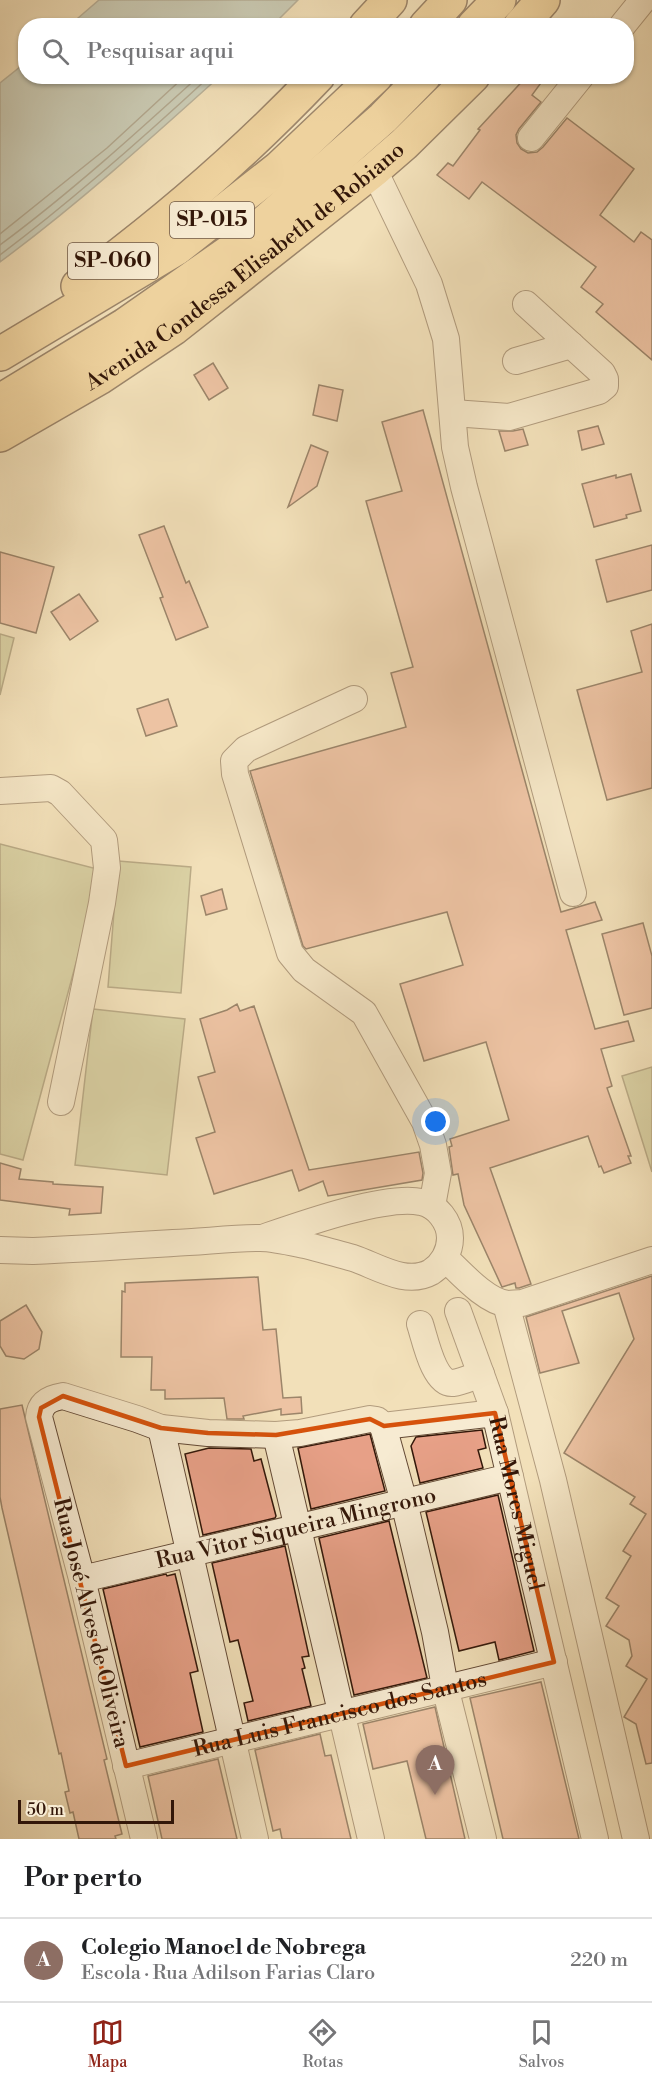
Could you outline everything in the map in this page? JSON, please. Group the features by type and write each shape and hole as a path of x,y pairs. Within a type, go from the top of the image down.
{"highway":[{"path":"373,18 390,0"},
{"path":"433,18 450,0"},
{"path":"482,18 499,0"},
{"path":"527,18 543,0"},
{"name":"SP-060","path":"14,346 50,307 134,245 204,187 310,84"},
{"name":"SP-015","path":"14,346 177,248 279,168 368,84"},
{"path":"0,401 125,325 238,246 383,118 415,84"},
{"name":"Avenida Condessa Elisabeth de Robiano","path":"0,435 99,378 174,328 374,170 465,84"}],"street":[{"path":"628,18 643,0"},
{"path":"531,138 575,84"},
{"path":"374,170 429,284 446,339 455,447 464,487 573,893"},
{"path":"453,413 509,417 599,391 605,386 602,373 526,304"},
{"path":"516,361 571,345"},
{"path":"354,699 246,749 234,761 235,774 290,953 304,970 364,1013 425,1122 434,1145 438,1173 432,1206"},
{"path":"0,791 51,788 60,793 104,840 107,868 102,903 62,1102"},
{"path":"0,1250 33,1251 262,1238 309,1246 412,1278 426,1275 437,1268 445,1258 450,1239 448,1226 441,1215 432,1206 421,1202 385,1204 327,1217 262,1238"},
{"path":"445,1258 477,1288 506,1304 522,1303 652,1260"},
{"path":"506,1304 553,1480 636,1839"},
{"path":"458,1311 495,1413"},
{"path":"420,1324 437,1376 445,1382 453,1383 481,1374"},
{"name":"Rua Mores Miguel","path":"41,1408 47,1401 63,1396 161,1428 208,1433 276,1435 300,1433 370,1419 377,1420 383,1426 495,1413 595,1839"},
{"name":"Rua José Alves de Oliveira","path":"41,1408 39,1417 82,1579 144,1839"},
{"path":"383,1426 404,1502 435,1632 445,1687 483,1839"},
{"path":"161,1428 255,1839"},
{"path":"276,1435 371,1839"},
{"name":"Rua Vitor Siqueira Mingrono","path":"82,1579 510,1477"},
{"name":"Rua Luis Francisco dos Santos","path":"126,1766 554,1662"}],"highlighted area":[{"path":"63,1396 161,1428 208,1433 276,1435 370,1419 384,1426 495,1413 554,1662 126,1766 39,1417 41,1408"}],"green space":[{"path":"0,634 14,638 0,695"},
{"path":"0,844 101,870 23,1160 0,1154"},
{"path":"118,861 191,867 181,993 108,987"},
{"path":"93,1009 185,1019 167,1175 75,1165"},
{"path":"652,1067 652,1172 622,1076"}],"water":[{"path":"99,0 298,0 280,18 78,18"},
{"path":"18,69 18,84 211,84 139,149 0,262 0,83"}],"building":[{"path":"520,84 540,84 532,95 541,102 516,135 521,149 528,153 537,152 567,118 634,169 600,215 634,242 641,232 652,240 652,360 596,312 603,304 581,287 596,267 482,182 469,199 437,175 448,163 453,166 480,130 478,129"},
{"path":"213,363 228,388 209,400 194,375"},
{"path":"319,385 343,390 337,421 313,415"},
{"path":"423,410 561,912 595,902 602,920 566,930 595,1029 628,1021 634,1041 601,1049 612,1086 607,1088 631,1156 628,1156 631,1163 604,1173 601,1166 599,1167 588,1136 490,1168 531,1284 519,1288 516,1288 515,1283 502,1287 464,1205 458,1174 453,1175 449,1147 452,1146 450,1139 509,1120 486,1042 424,1061 400,984 463,965 447,912 306,949 303,946 250,771 406,727 391,673 413,667 366,501 402,491 382,422"},
{"path":"598,426 604,444 582,450 578,431"},
{"path":"523,429 528,445 505,451 499,431"},
{"path":"311,445 328,452 317,486 288,507"},
{"path":"631,474 641,511 626,515 627,518 594,527 582,484 616,475 616,478"},
{"path":"164,526 186,583 189,581 208,627 176,640 160,598 163,597 139,535"},
{"path":"652,545 652,590 607,602 596,560"},
{"path":"0,552 54,567 36,633 0,623"},
{"path":"79,594 98,621 70,640 51,612"},
{"path":"652,624 652,788 607,800 577,690 642,672 631,631"},
{"path":"168,699 177,726 146,736 137,709"},
{"path":"222,889 227,909 206,915 201,896"},
{"path":"643,923 652,956 652,1008 624,1015 602,934"},
{"path":"237,1004 240,1011 254,1006 309,1170 419,1152 422,1180 328,1196 323,1181 299,1191 292,1170 214,1194 196,1138 215,1132 198,1077 215,1072 200,1019 227,1010"},
{"path":"0,1163 21,1169 19,1179 103,1187 101,1213 69,1215 70,1209 0,1200"},
{"path":"652,1276 652,1763 646,1764 636,1724 624,1717 647,1679 626,1666 632,1656 629,1640 606,1626 619,1606 606,1598 631,1556 623,1551 646,1514 630,1504 635,1497 564,1453 634,1339 619,1293 562,1311 579,1363 540,1373 526,1317"},
{"path":"258,1277 263,1330 276,1329 283,1398 301,1397 302,1413 281,1415 281,1409 243,1416 244,1419 227,1419 224,1398 165,1399 165,1390 151,1390 152,1357 121,1357 122,1291 125,1292 125,1283"},
{"path":"26,1305 42,1332 39,1349 24,1359 6,1356 0,1346 0,1321"},
{"path":"22,1405 107,1759 104,1760 122,1834 115,1836 116,1839 79,1839 73,1812 70,1813 65,1792 69,1791 61,1753 59,1754 2,1508 0,1409"},
{"path":"482,1430 486,1448 478,1450 483,1468 420,1483 411,1446 416,1437"},
{"path":"370,1434 385,1491 311,1509 298,1448"},
{"path":"209,1448 251,1449 254,1461 261,1459 275,1518 203,1535 185,1454"},
{"path":"498,1495 534,1651 499,1660 495,1642 459,1651 426,1512"},
{"path":"389,1521 427,1678 354,1695 319,1538"},
{"path":"285,1546 309,1656 302,1657 305,1668 302,1669 311,1706 248,1721 244,1703 253,1701 238,1640 230,1642 212,1563"},
{"path":"166,1574 167,1576 175,1574 198,1671 190,1673 203,1732 140,1747 103,1589"},
{"path":"541,1682 579,1839 503,1839 470,1698"},
{"path":"435,1707 465,1839 426,1839 407,1761 373,1769 363,1724"},
{"path":"320,1734 325,1756 331,1755 351,1839 282,1839 280,1829 273,1831 255,1750"},
{"path":"218,1759 237,1839 162,1839 148,1776"}],"place":[{"name":"Colegio Manoel de Nobrega","path":"435,1795"}]}
